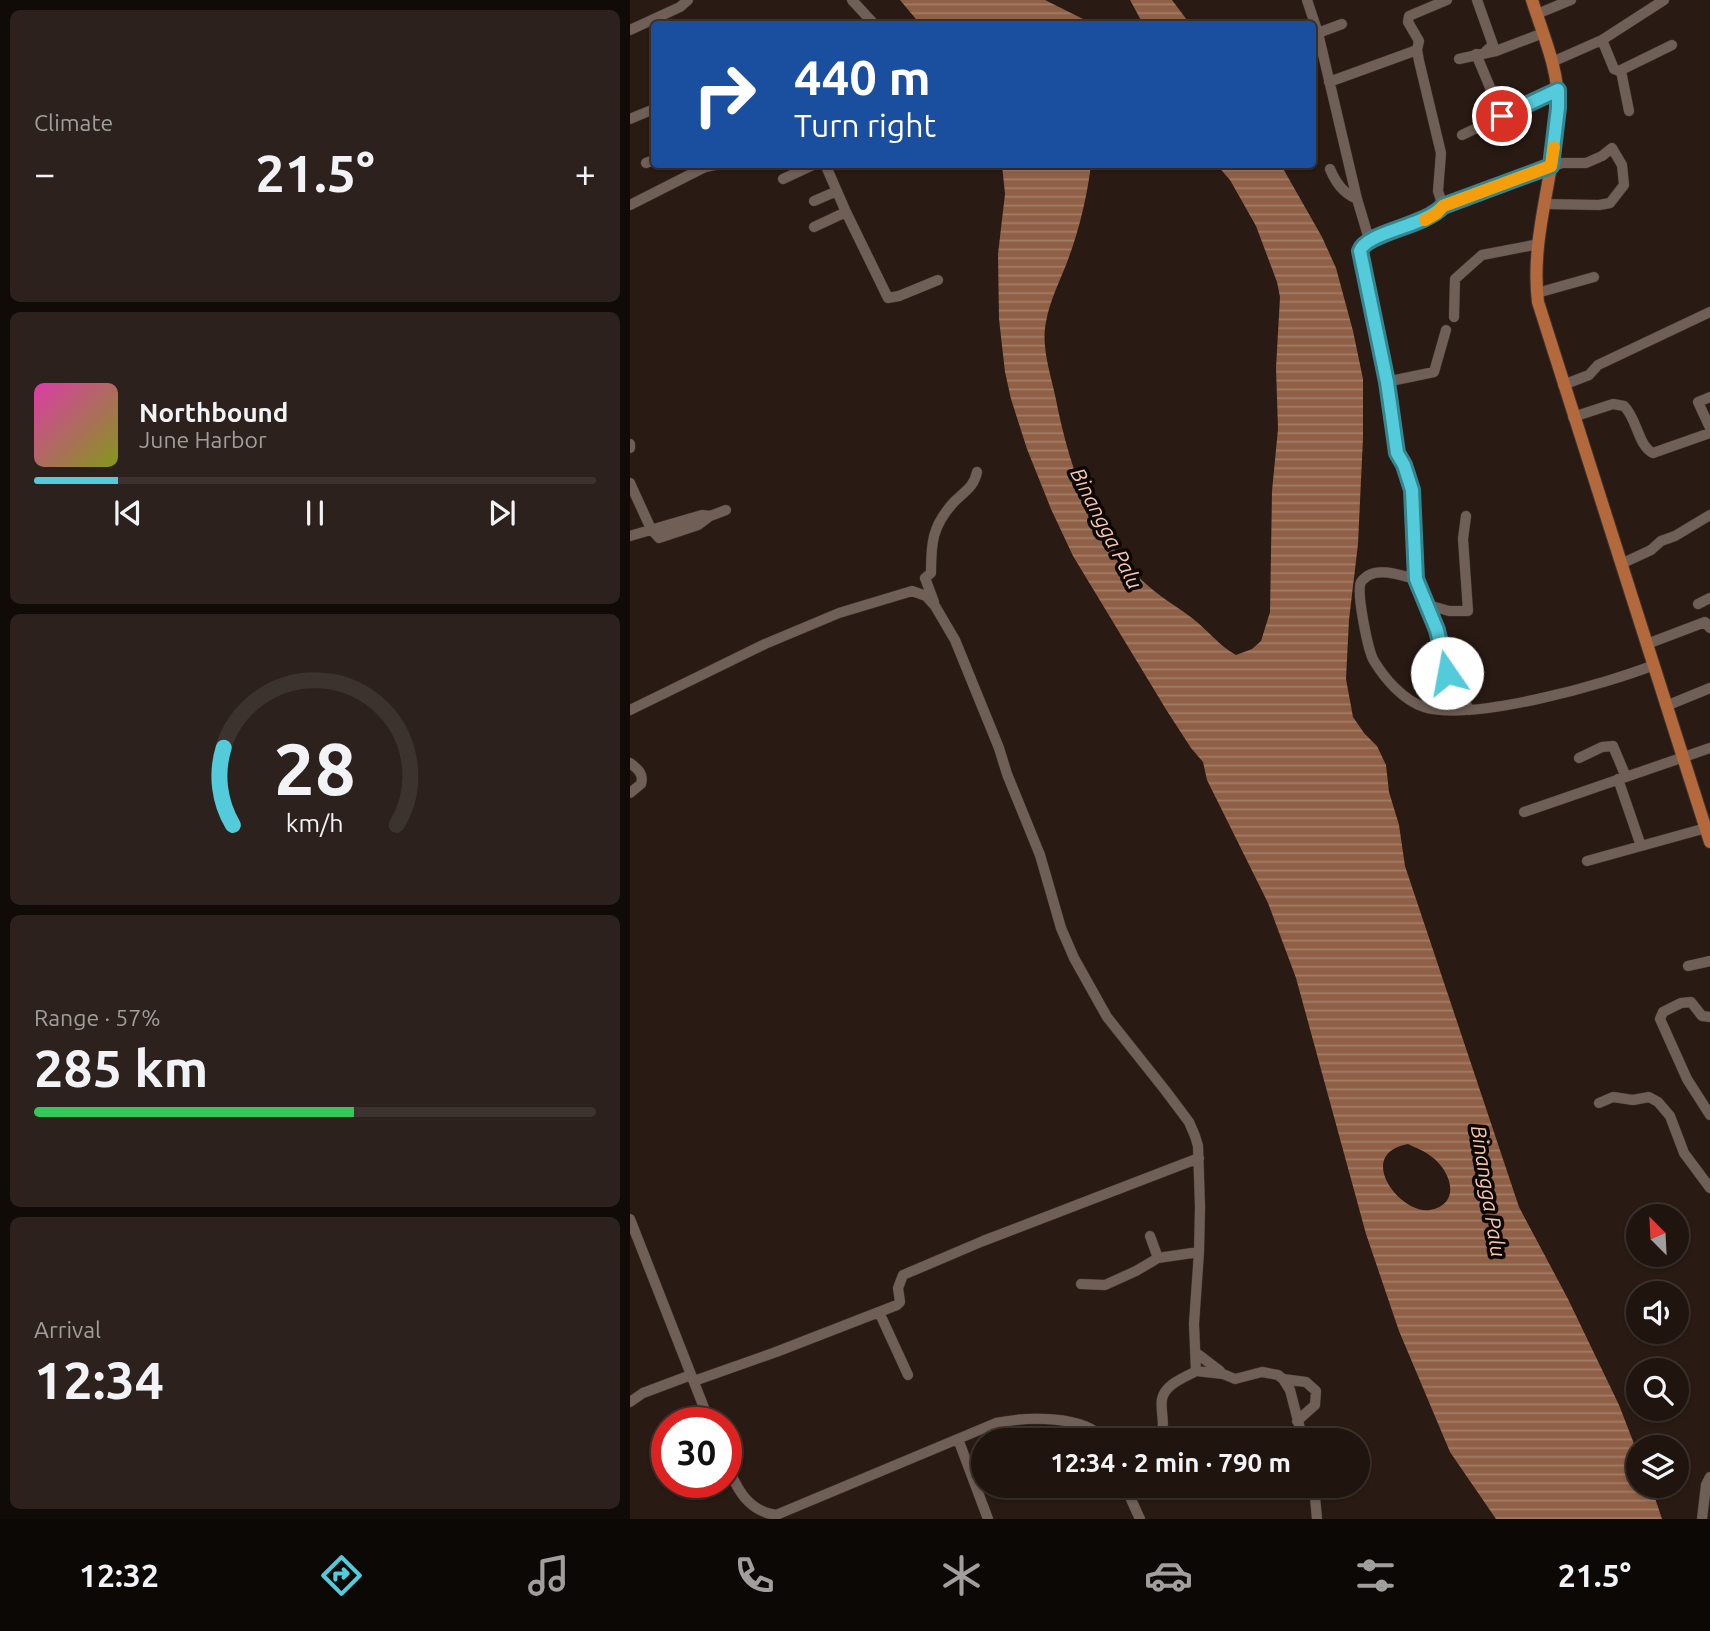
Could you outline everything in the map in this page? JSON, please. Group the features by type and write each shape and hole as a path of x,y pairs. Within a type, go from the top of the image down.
{"main road":[{"path":"1532,0 1558,90 1551,166 1539,244 1537,293 1563,385 1682,757 1704,805 1710,842"}],"street":[{"path":"630,30 680,7 688,0"},
{"path":"852,0 871,21"},
{"path":"1307,0 1314,21"},
{"path":"1443,206 1438,191 1441,153 1417,50 1419,41 1408,18 1447,0"},
{"path":"1477,0 1493,45 1481,53"},
{"path":"1536,14 1572,0"},
{"path":"1552,62 1602,40 1664,0"},
{"path":"1318,33 1342,24"},
{"path":"1316,27 1357,200 1369,239"},
{"path":"1459,59 1496,51 1543,33"},
{"path":"1602,40 1614,69 1621,71 1672,45"},
{"path":"1329,82 1417,50"},
{"path":"1481,53 1502,116"},
{"path":"1621,71 1629,111"},
{"path":"1462,135 1558,90"},
{"path":"630,119 651,109"},
{"path":"1471,710 1452,685 1437,630 1416,579 1412,490 1397,453 1387,382 1360,258 1360,247 1369,239 1431,217 1443,206 1551,166 1586,163 1612,148 1622,164 1624,185 1609,203 1545,204"},
{"path":"630,205 700,168"},
{"path":"783,179 807,168"},
{"path":"827,168 888,298 938,280"},
{"path":"1330,169 1335,182 1357,200"},
{"path":"814,201 836,191"},
{"path":"814,227 846,212"},
{"path":"1454,317 1455,279 1479,257 1539,244"},
{"path":"1537,293 1594,277"},
{"path":"1563,385 1589,375 1598,365 1710,312"},
{"path":"1387,382 1434,372 1446,330"},
{"path":"1573,417 1614,404 1625,406 1646,448 1653,453 1710,430 1698,402 1710,397"},
{"path":"977,472 971,488 953,503 933,536 931,573 925,578 935,606 955,640 999,748 1040,855 1061,928 1074,958 1107,1017 1189,1122 1198,1146 1199,1252 1194,1324 1196,1371"},
{"path":"630,483 651,529 659,538 698,525 710,516 726,510"},
{"path":"1621,564 1651,550 1661,541 1675,536 1710,515"},
{"path":"1428,605 1449,611 1468,611 1463,539 1466,516"},
{"path":"630,536 651,529"},
{"path":"1416,579 1391,573 1375,573 1360,583 1363,619 1371,657 1384,677 1415,703 1436,709 1471,710 1608,681 1654,665"},
{"path":"630,710 765,644 839,613 912,591 926,596 935,606"},
{"path":"1698,604 1710,598"},
{"path":"1647,644 1705,622 1710,628"},
{"path":"1666,706 1710,688"},
{"path":"1579,758 1602,747 1613,746 1641,846"},
{"path":"1524,812 1710,748"},
{"path":"630,763 639,770 642,782 630,793"},
{"path":"1587,861 1706,828"},
{"path":"1688,966 1710,961"},
{"path":"1710,1017 1702,1016 1693,1004 1686,1002 1662,1012 1660,1019 1688,1079 1710,1115"},
{"path":"1599,1102 1613,1097 1633,1100 1649,1097 1658,1101 1670,1116 1685,1153 1710,1188"},
{"path":"630,1402 643,1393 776,1352 897,1305 900,1302 898,1288 903,1275 983,1241 1199,1158"},
{"path":"630,1219 704,1407"},
{"path":"1150,1236 1158,1258"},
{"path":"1081,1284 1105,1284 1158,1258 1199,1252"},
{"path":"879,1312 908,1375"},
{"path":"1195,1352 1223,1374"},
{"path":"1163,1428 1162,1399 1168,1386 1196,1371 1235,1378 1270,1372 1283,1379 1306,1382 1316,1391 1315,1405 1297,1421"},
{"path":"1283,1379 1290,1390 1299,1428"},
{"path":"984,1428 996,1423 1022,1419 1079,1424 1090,1428"},
{"path":"742,1493 761,1516 786,1513 870,1474 971,1434"},
{"path":"958,1439 988,1519"},
{"path":"1702,1519 1706,1485 1710,1477"},
{"path":"1130,1498 1140,1519"},
{"path":"1315,1498 1317,1519"}],"water":[{"path":"900,0 1045,0 1087,21 918,21"},
{"path":"1130,0 1172,0 1188,21 1141,21"},
{"name":"Binangga Palu","path":"1002,168 1090,168 1080,223 1050,305 1045,331 1047,359 1068,450 1087,502 1114,549 1153,590 1236,655 1252,649 1261,641 1270,612 1272,491 1278,429 1276,368 1280,297 1256,226 1230,180 1220,168 1283,168 1322,237 1336,268 1363,379 1358,544 1349,620 1346,679 1353,717 1377,746 1386,765 1405,866 1519,1207 1568,1299 1631,1435 1626,1435 1626,1498 1655,1498 1662,1519 1496,1519 1450,1452 1399,1331 1366,1234 1296,978 1268,903 1207,780 1203,762 1167,711 1073,556 1051,509 1011,399 999,319 998,254 1005,194","holes":["1408,1144 1432,1157 1448,1178 1450,1194 1440,1207 1418,1209 1406,1203 1388,1183 1383,1171 1384,1159 1392,1150"]}],"slow traffic":[{"path":"1425,220 1443,206 1551,166 1554,147"}],"route":[{"path":"1447,673 1437,630 1416,579 1412,490 1397,453 1387,382 1360,247 1369,239 1431,217 1443,206 1551,166 1558,90 1502,116"}]}
